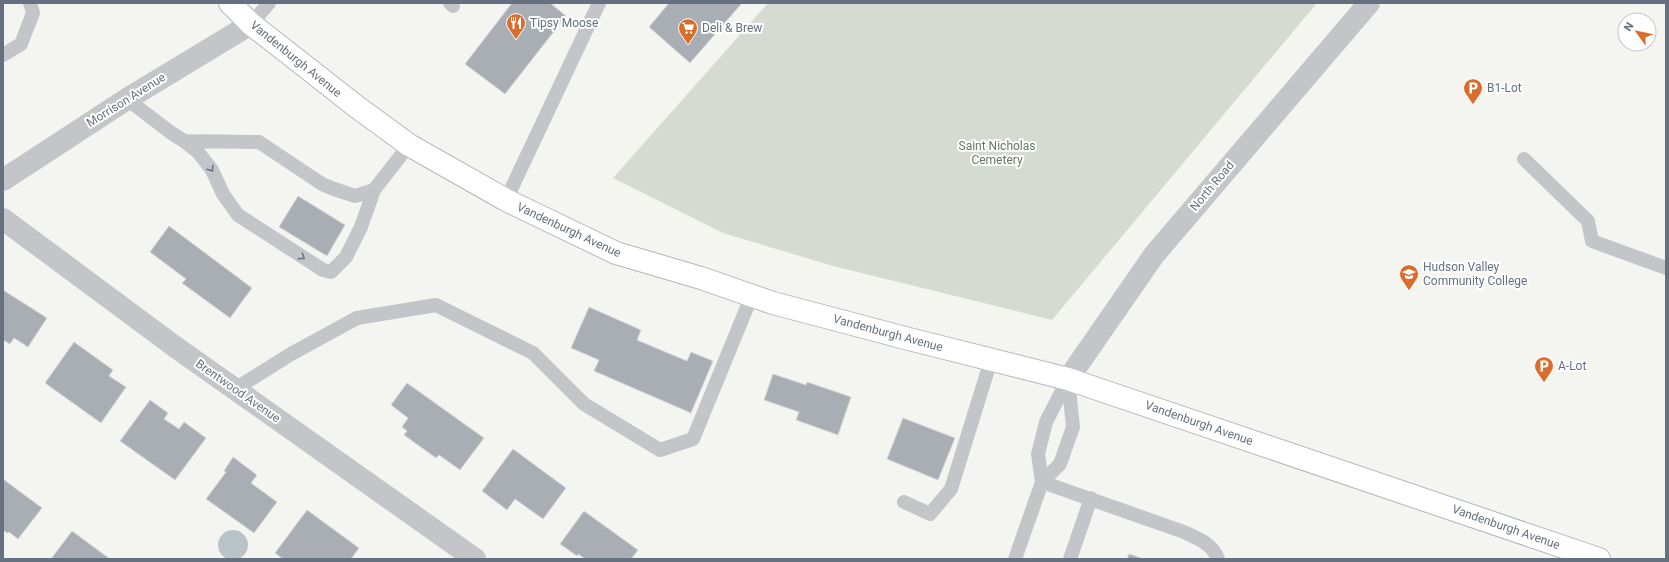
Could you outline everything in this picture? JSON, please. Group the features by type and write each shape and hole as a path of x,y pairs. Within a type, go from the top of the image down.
{"main road":[{"name":"Vandenburgh Avenue","path":"230,3 251,24 357,107 409,145 506,200 616,253 701,278 773,303 910,340 1068,379 1599,559"}],"street":[{"name":"North Road","path":"1068,379 1154,255 1369,3"},
{"name":"Morrison Avenue","path":"3,180 66,137 251,24"},
{"name":"Brentwood Avenue","path":"3,219 174,346 475,559"}],"lane":[{"path":"3,55 21,44 32,13 30,3"},
{"path":"251,24 269,3"},
{"path":"506,200 599,3"},
{"path":"127,99 198,152 212,170 223,194 238,215 323,270 331,272 346,258 362,227 374,190 409,145"},
{"path":"184,141 259,142 322,184 355,196 374,190"},
{"path":"1524,159 1588,220 1592,241 1666,268"},
{"path":"235,389 291,354 357,318 436,304 533,353 584,404 660,450 693,439 752,295"},
{"path":"904,502 930,514 951,489 991,360"},
{"path":"1042,482 1038,454 1046,422 1068,379"},
{"path":"1015,559 1042,482 1060,464 1073,427 1068,379"},
{"path":"1042,482 1184,532 1202,541 1217,555"},
{"path":"1070,559 1091,498"}],"green space":[{"name":"Saint Nicholas Cemetery","path":"768,3 1317,3 1052,320 833,266 723,233 613,178"}],"shaded area":[{"path":"233,530 243,535 248,545 243,555 233,560 223,555 218,545 223,535"}],"building":[{"name":"Tipsy Moose","path":"512,3 550,3 566,16 505,94 465,64"},
{"name":"Deli & Brew","path":"669,3 742,3 690,63 649,27"},
{"path":"298,196 345,225 327,256 279,227"},
{"path":"169,226 252,288 230,318 182,283 186,279 150,252"},
{"path":"3,290 47,318 28,347 14,338 10,344 3,340"},
{"path":"589,307 641,330 637,340 687,361 691,352 713,361 691,413 594,371 599,360 571,348"},
{"path":"74,342 113,370 109,376 126,387 101,423 45,383"},
{"path":"773,374 806,385 807,382 851,397 838,435 796,420 799,412 764,400"},
{"path":"407,383 484,438 460,470 439,455 436,458 404,435 407,431 402,427 408,418 391,405"},
{"path":"150,400 168,413 164,419 179,429 184,422 206,438 175,480 120,441"},
{"path":"903,418 955,438 938,480 887,459"},
{"path":"513,449 566,488 543,519 515,499 507,510 482,491"},
{"path":"233,457 257,475 251,483 277,502 254,533 206,499 226,472 224,471"},
{"path":"3,479 42,508 18,539 9,532 7,533 3,530"},
{"path":"307,510 359,548 351,559 283,559 275,553"},
{"path":"584,511 638,550 631,559 585,559 578,554 577,556 560,544"},
{"path":"72,531 110,559 51,559"},
{"path":"1129,554 1144,559 1127,559"}],"place":[{"name":"Tipsy Moose","path":"516,40"},
{"name":"Deli & Brew","path":"688,45"},
{"name":"B1-Lot","path":"1473,105"},
{"name":"Hudson Valley Community College","path":"1409,291"},
{"name":"A-Lot","path":"1544,383"}]}
